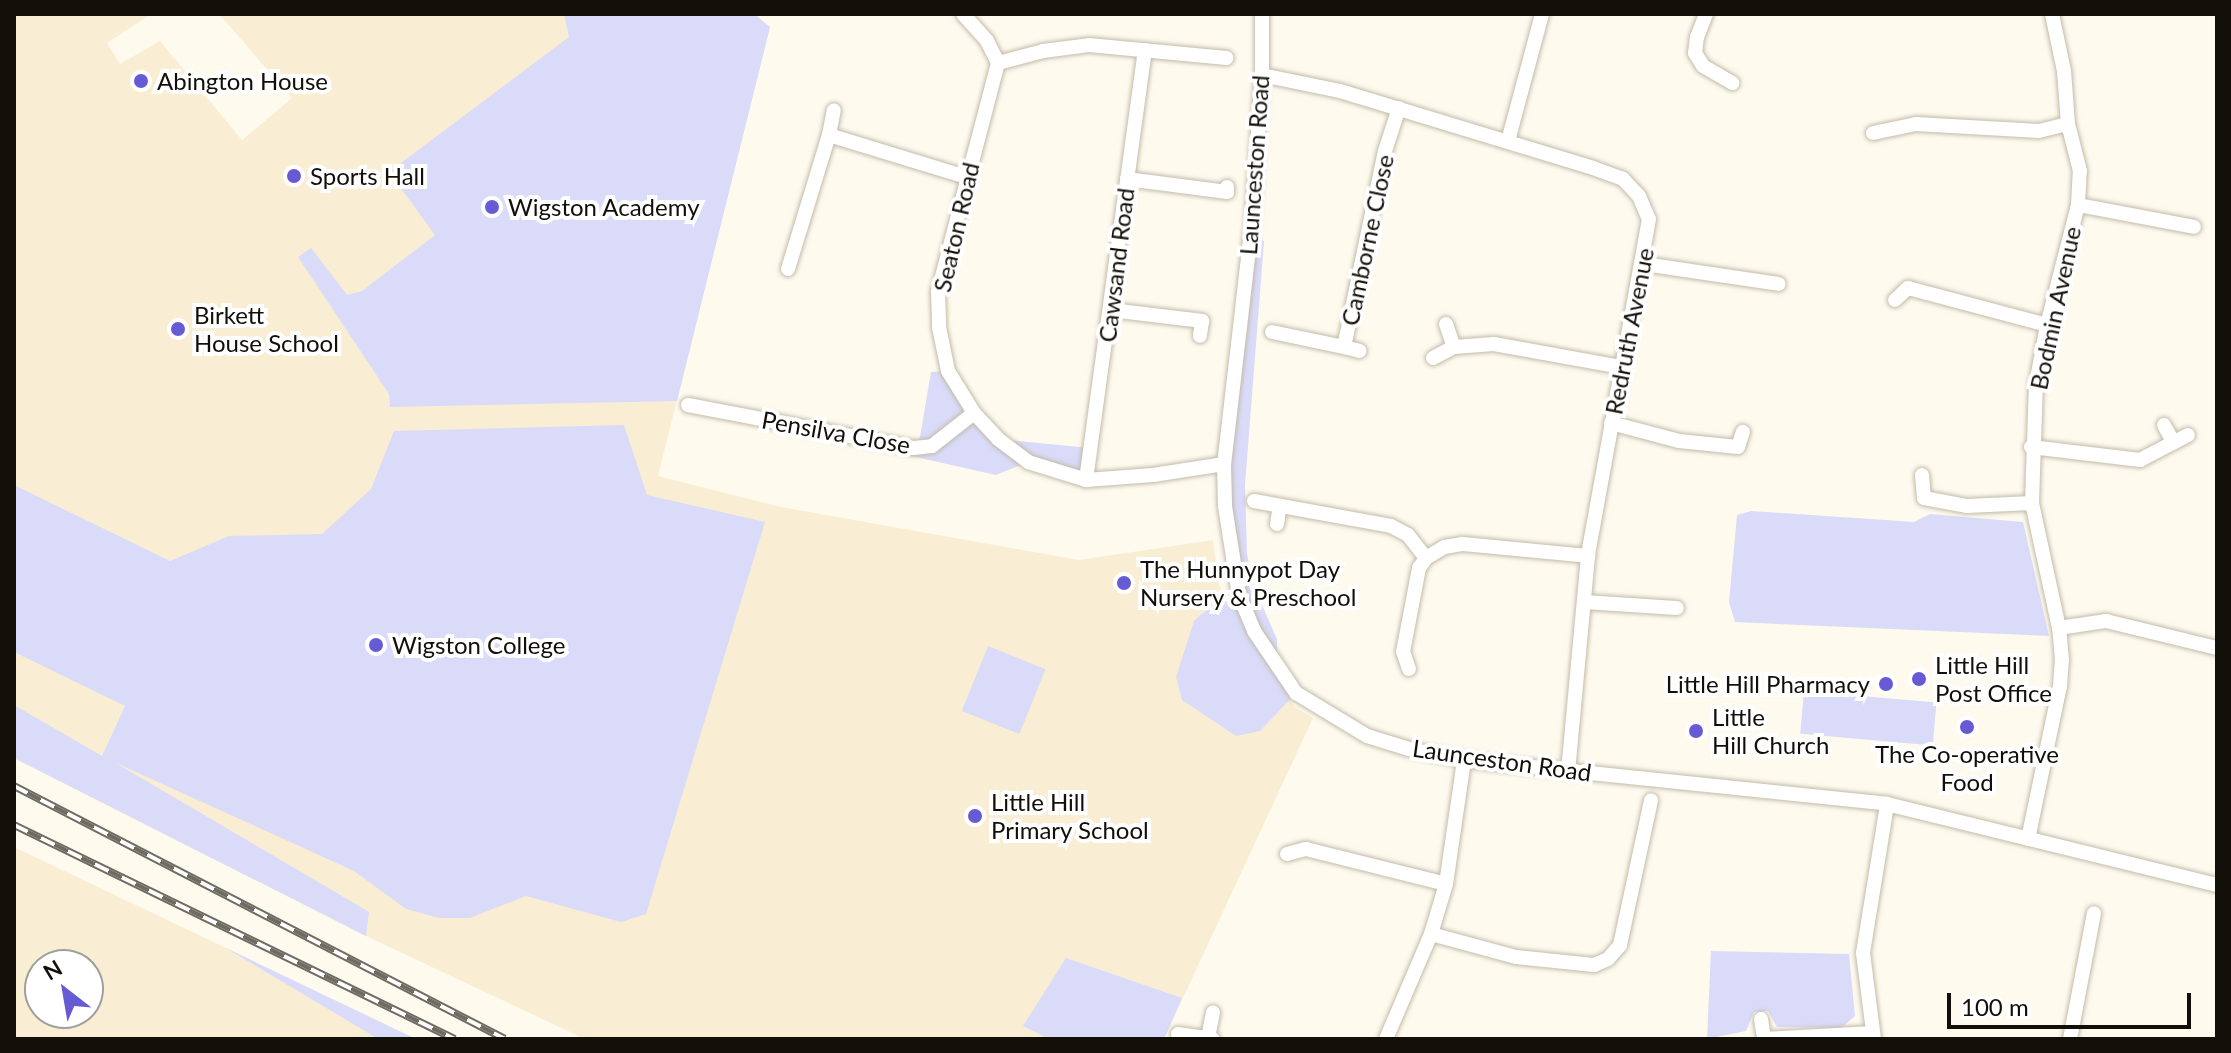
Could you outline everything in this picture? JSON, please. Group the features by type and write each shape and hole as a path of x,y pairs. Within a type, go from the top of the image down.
{"street":[{"path":"963,14 987,41 998,63 1043,51 1089,45 1226,58"},
{"name":"Launceston Road","path":"1262,14 1262,75 1252,223 1224,464 1230,556 1239,595 1254,631 1296,693 1367,736 1464,760 1887,804 2217,885"},
{"path":"1508,141 1542,14"},
{"path":"1706,14 1697,37 1695,53 1703,66 1732,83"},
{"name":"Bodmin Avenue","path":"2028,839 2060,686 2059,628 2032,503 2031,447 2036,384 2047,325 2078,205 2080,171 2068,124 2064,71 2052,14"},
{"name":"Cawsand Road","path":"1086,480 1145,50"},
{"name":"Seaton Road","path":"998,63 938,292 939,327 948,371 974,413 998,439 1028,462 1086,480 1153,475 1224,464"},
{"name":"Redruth Avenue","path":"1262,75 1399,108 1508,141 1623,179 1639,196 1649,219 1644,264 1611,423 1588,556 1568,770"},
{"name":"Camborne Close","path":"1272,332 1344,347 1385,151 1399,108"},
{"path":"788,269 834,110"},
{"path":"1873,133 1916,124 2039,131 2068,124"},
{"path":"829,135 966,177"},
{"path":"1127,179 1226,195"},
{"path":"2078,205 2194,227"},
{"path":"1644,264 1779,284"},
{"path":"1895,300 1908,282 2047,325"},
{"path":"1111,310 1202,321 1200,336"},
{"path":"1446,324 1454,347"},
{"path":"1433,358 1454,347 1494,344 1622,367"},
{"path":"1344,347 1360,351"},
{"name":"Pensilva Close","path":"687,405 914,448 932,446 974,413"},
{"path":"1611,423 1679,441 1738,447 1743,432"},
{"path":"2164,425 2173,442"},
{"path":"2031,447 2140,460 2188,435"},
{"path":"1922,475 1921,500 1967,506 2032,503"},
{"path":"1254,501 1391,526 1408,535 1426,558"},
{"path":"1277,524 1280,506"},
{"path":"1409,669 1403,652 1419,568 1426,558 1444,547 1462,544 1588,556"},
{"path":"1584,602 1677,608"},
{"path":"2059,628 2106,621 2217,648"},
{"path":"1386,1039 1431,934 1446,884 1464,760"},
{"path":"1431,934 1516,957 1594,965 1608,959 1620,945 1651,800"},
{"path":"1761,1019 1764,1039 1874,1036 1863,953 1887,804"},
{"path":"1287,854 1304,842 1446,884"},
{"path":"2070,1039 2094,913"},
{"path":"1178,1034 1210,1038 1213,1012"}],"shaded area":[{"path":"14,14 151,14 107,43 120,64 160,41 242,140 292,98 219,14 754,14 770,27 658,476 781,507 1079,560 1213,540 1218,580 1229,614 1256,657 1296,708 1313,718 1164,1039 585,1039 366,936 14,758"},
{"name":"Wigston Academy","path":"564,14 754,14 770,27 677,401 390,407 389,394 298,257 311,248 347,295 362,291 435,235 389,172 569,37"},
{"path":"1252,223 1264,242 1245,485 1247,554 1254,587 1277,639 1277,667 1296,693 1260,731 1236,736 1182,700 1176,677 1194,621 1204,612 1239,595 1225,506"},
{"path":"948,371 998,439 1090,448 1086,480 1028,462 996,475 911,456 920,437 931,372"},
{"name":"Wigston College","path":"624,425 647,495 765,522 646,914 621,922 526,896 470,918 439,918 406,909 354,871 114,762 369,912 366,936 14,758 14,705 102,756 125,706 14,652 14,485 170,561 229,536 322,534 371,489 394,431"},
{"path":"1751,511 1914,522 1930,514 2023,522 2049,636 1735,622 1729,602 1737,515"},
{"path":"988,646 1045,669 1019,734 962,711"},
{"path":"1804,691 1936,703 1933,745 1800,734"},
{"path":"14,847 224,947 378,1039 14,1039"},
{"path":"224,947 416,1039 378,1039"},
{"path":"1711,951 1849,954 1855,1016 1841,1028 1777,1027 1768,1011 1754,1012 1746,1031 1707,1039"},
{"path":"1066,958 1182,998 1164,1039 1049,1039 1023,1026"}],"railway":[{"path":"14,786 505,1039"},
{"path":"14,825 455,1039"}],"place":[{"name":"Abington House","path":"141,81"},
{"name":"Sports Hall","path":"294,176"},
{"name":"Wigston Academy","path":"492,207"},
{"name":"Birkett House School","path":"178,329"},
{"name":"The Hunnypot Day Nursery & Preschool","path":"1124,583"},
{"name":"Wigston College","path":"376,645"},
{"name":"Little Hill Post Office","path":"1919,679"},
{"name":"Little Hill Pharmacy","path":"1886,684"},
{"name":"The Co-operative Food","path":"1967,727"},
{"name":"Little Hill Church","path":"1696,731"},
{"name":"Little Hill Primary School","path":"975,816"}]}
